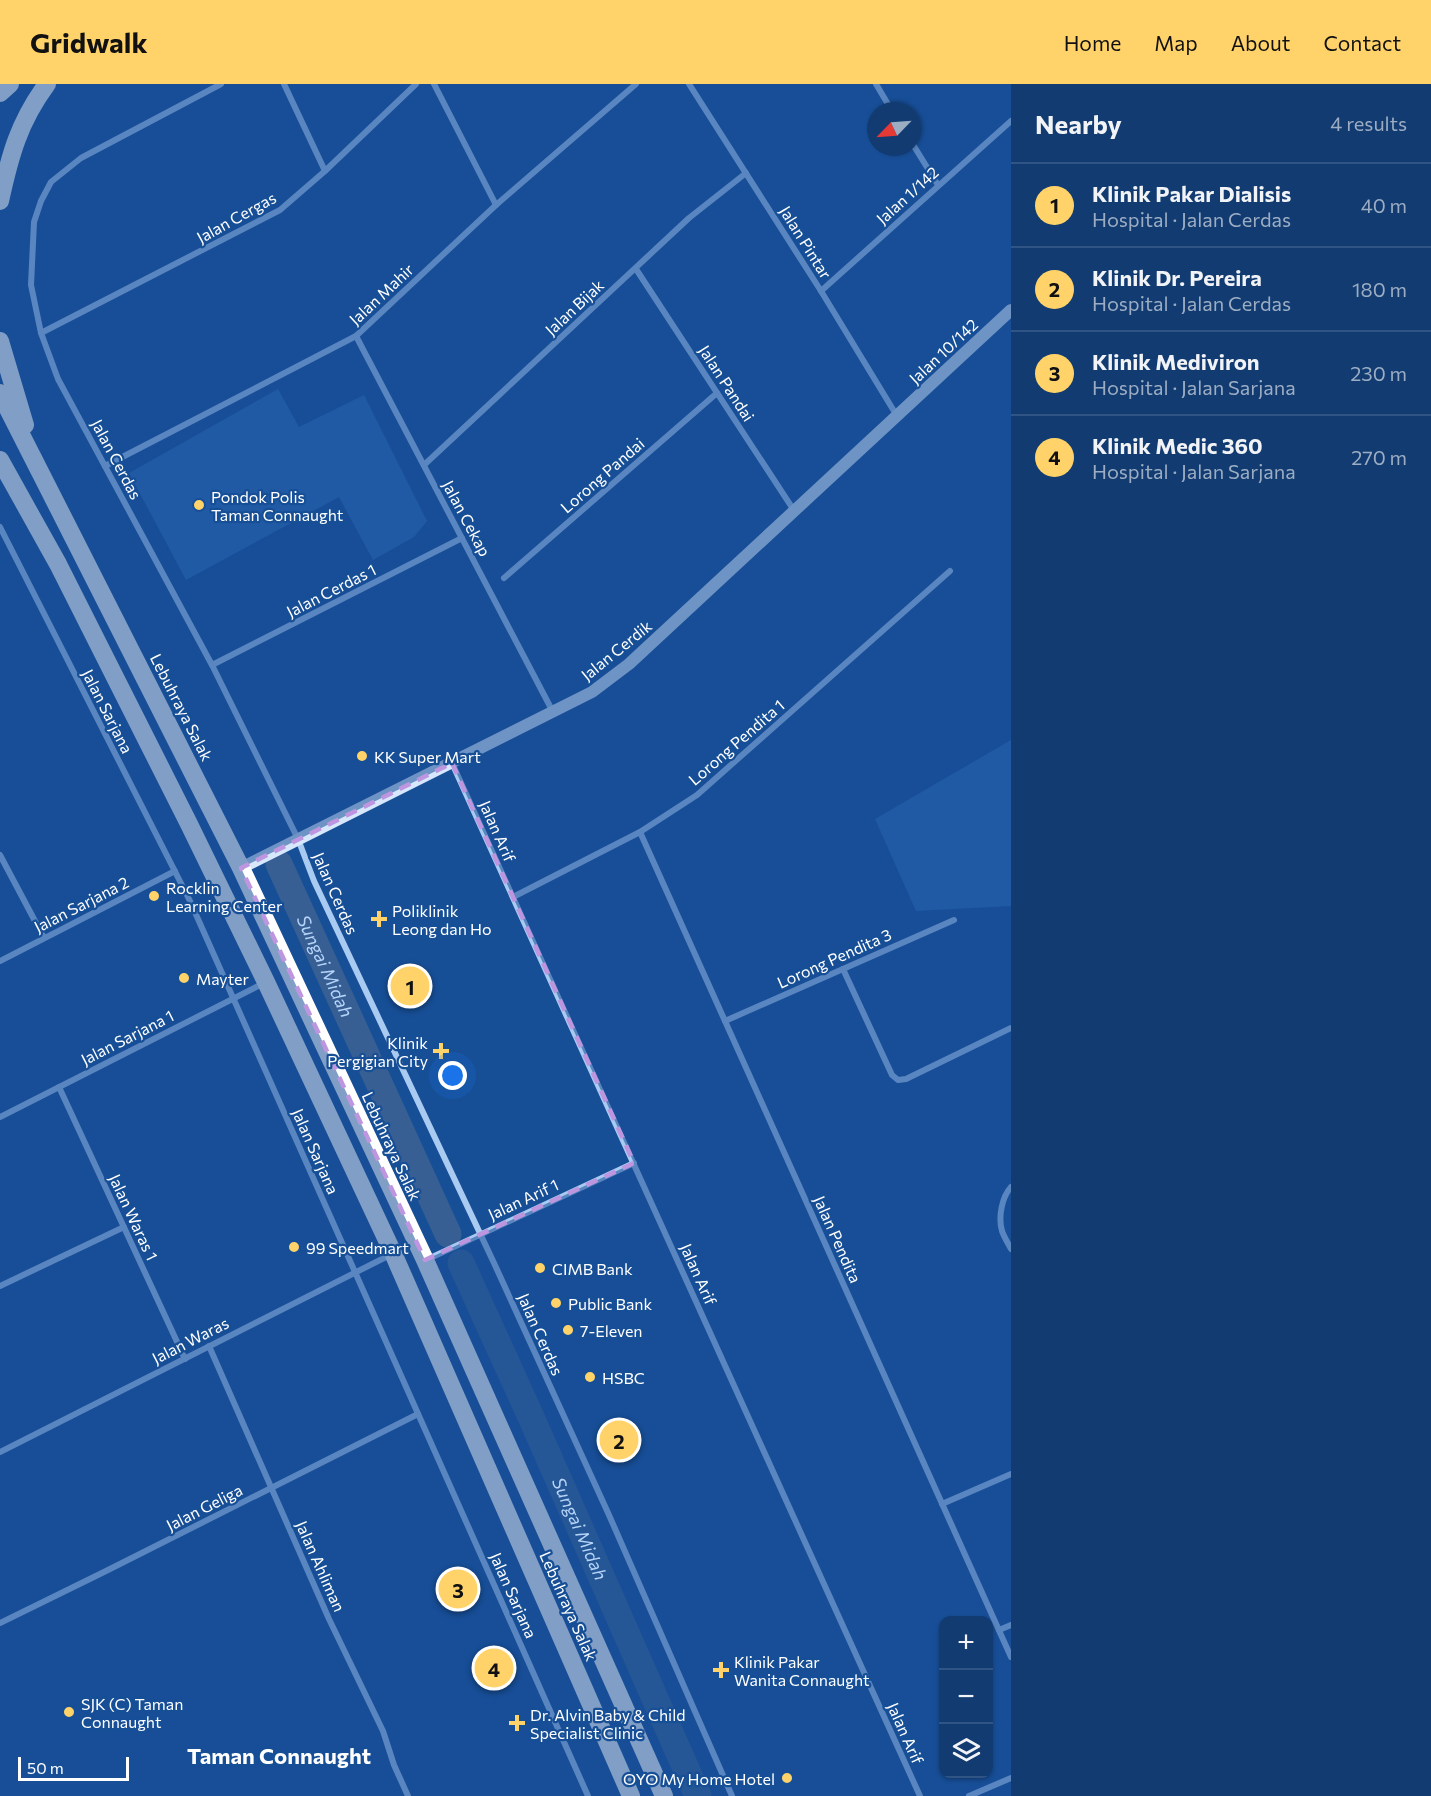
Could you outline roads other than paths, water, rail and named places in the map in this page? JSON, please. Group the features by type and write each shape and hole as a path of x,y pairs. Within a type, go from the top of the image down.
{"highway":[{"path":"0,93 10,84"},
{"path":"0,201 20,128 48,84"},
{"path":"0,340 38,468"},
{"name":"Lebuhraya Salak","path":"0,393 241,868 425,1260 664,1796"},
{"name":"Lebuhraya Salak","path":"0,460 68,584 266,982 393,1253 631,1796"}],"street":[{"name":"Jalan Cerdas","path":"221,84 81,158 51,182 34,222 31,285 41,333 58,379 212,665 298,840 314,881 609,1515 732,1796"},
{"path":"284,84 325,171"},
{"name":"Jalan Cergas","path":"41,333 280,210 325,171 416,84"},
{"path":"434,84 496,205"},
{"name":"Jalan Mahir","path":"105,466 356,336 496,205 636,84"},
{"name":"Jalan Pintar","path":"689,84 897,416"},
{"path":"876,84 887,102"},
{"name":"Jalan 1/142","path":"820,291 1011,121"},
{"path":"920,156 938,185"},
{"name":"Jalan Bijak","path":"424,465 689,218 746,173"},
{"name":"Jalan Pandai","path":"636,269 795,512"},
{"name":"Jalan 10/142","path":"897,416 1011,310"},
{"name":"Jalan Cekap","path":"356,336 553,712"},
{"name":"Lorong Pandai","path":"504,578 717,393"},
{"name":"Jalan Cerdik","path":"241,868 592,692 629,664 897,416"},
{"name":"Jalan Sarjana","path":"0,526 190,901 588,1796"},
{"name":"Jalan Cerdas 1","path":"212,665 462,538"},
{"name":"Lorong Pendita 1","path":"513,897 640,832 697,795 950,571"},
{"name":"Jalan Arif","path":"452,762 920,1796"},
{"name":"Jalan Pendita","path":"640,832 1011,1657"},
{"path":"0,855 44,938"},
{"name":"Jalan Sarjana 2","path":"0,961 175,871"},
{"name":"Lorong Pendita 3","path":"725,1021 954,920"},
{"path":"843,969 892,1075 898,1080 906,1079 1011,1028"},
{"name":"Jalan Sarjana 1","path":"0,1117 266,982"},
{"name":"Jalan Waras 1","path":"59,1087 185,1359"},
{"name":"Jalan Arif 1","path":"425,1260 633,1162"},
{"path":"1011,1186 1002,1204 1001,1222 1002,1230 1011,1249"},
{"path":"0,1286 124,1227"},
{"name":"Jalan Waras","path":"0,1452 393,1253"},
{"name":"Jalan Ahliman","path":"209,1346 334,1629 383,1731 394,1765 408,1796"},
{"name":"Jalan Geliga","path":"0,1623 418,1414"},
{"path":"942,1504 1011,1474"},
{"path":"999,1630 1011,1625"},
{"path":"969,1796 1011,1778"}],"waterway":[{"name":"Sungai Midah","path":"279,864 448,1234"},
{"name":"Sungai Midah","path":"461,1263 698,1796"}],"place":[{"name":"Pondok Polis Taman Connaught","path":"199,505"},
{"name":"KK Super Mart","path":"362,756"},
{"name":"Rocklin Learning Center","path":"154,896"},
{"name":"Poliklinik Leong dan Ho","path":"379,919"},
{"name":"Mayter","path":"184,978"},
{"name":"Klinik Pakar Dialisis","path":"410,986"},
{"name":"Klinik Pergigian City","path":"441,1051"},
{"name":"99 Speedmart","path":"294,1247"},
{"name":"CIMB Bank","path":"540,1268"},
{"name":"Public Bank","path":"556,1303"},
{"name":"7-Eleven","path":"568,1330"},
{"name":"HSBC","path":"590,1377"},
{"name":"Klinik Dr. Pereira","path":"619,1440"},
{"name":"Klinik Mediviron","path":"458,1589"},
{"name":"Klinik Medic 360","path":"494,1668"},
{"name":"Klinik Pakar Wanita Connaught","path":"721,1670"},
{"name":"SJK (C) Taman Connaught","path":"69,1712"},
{"name":"Dr. Alvin Baby & Child Specialist Clinic","path":"517,1723"},
{"name":"OYO My Home Hotel","path":"787,1778"}],"district":[{"name":"Taman Connaught","path":"279,1755"}]}
